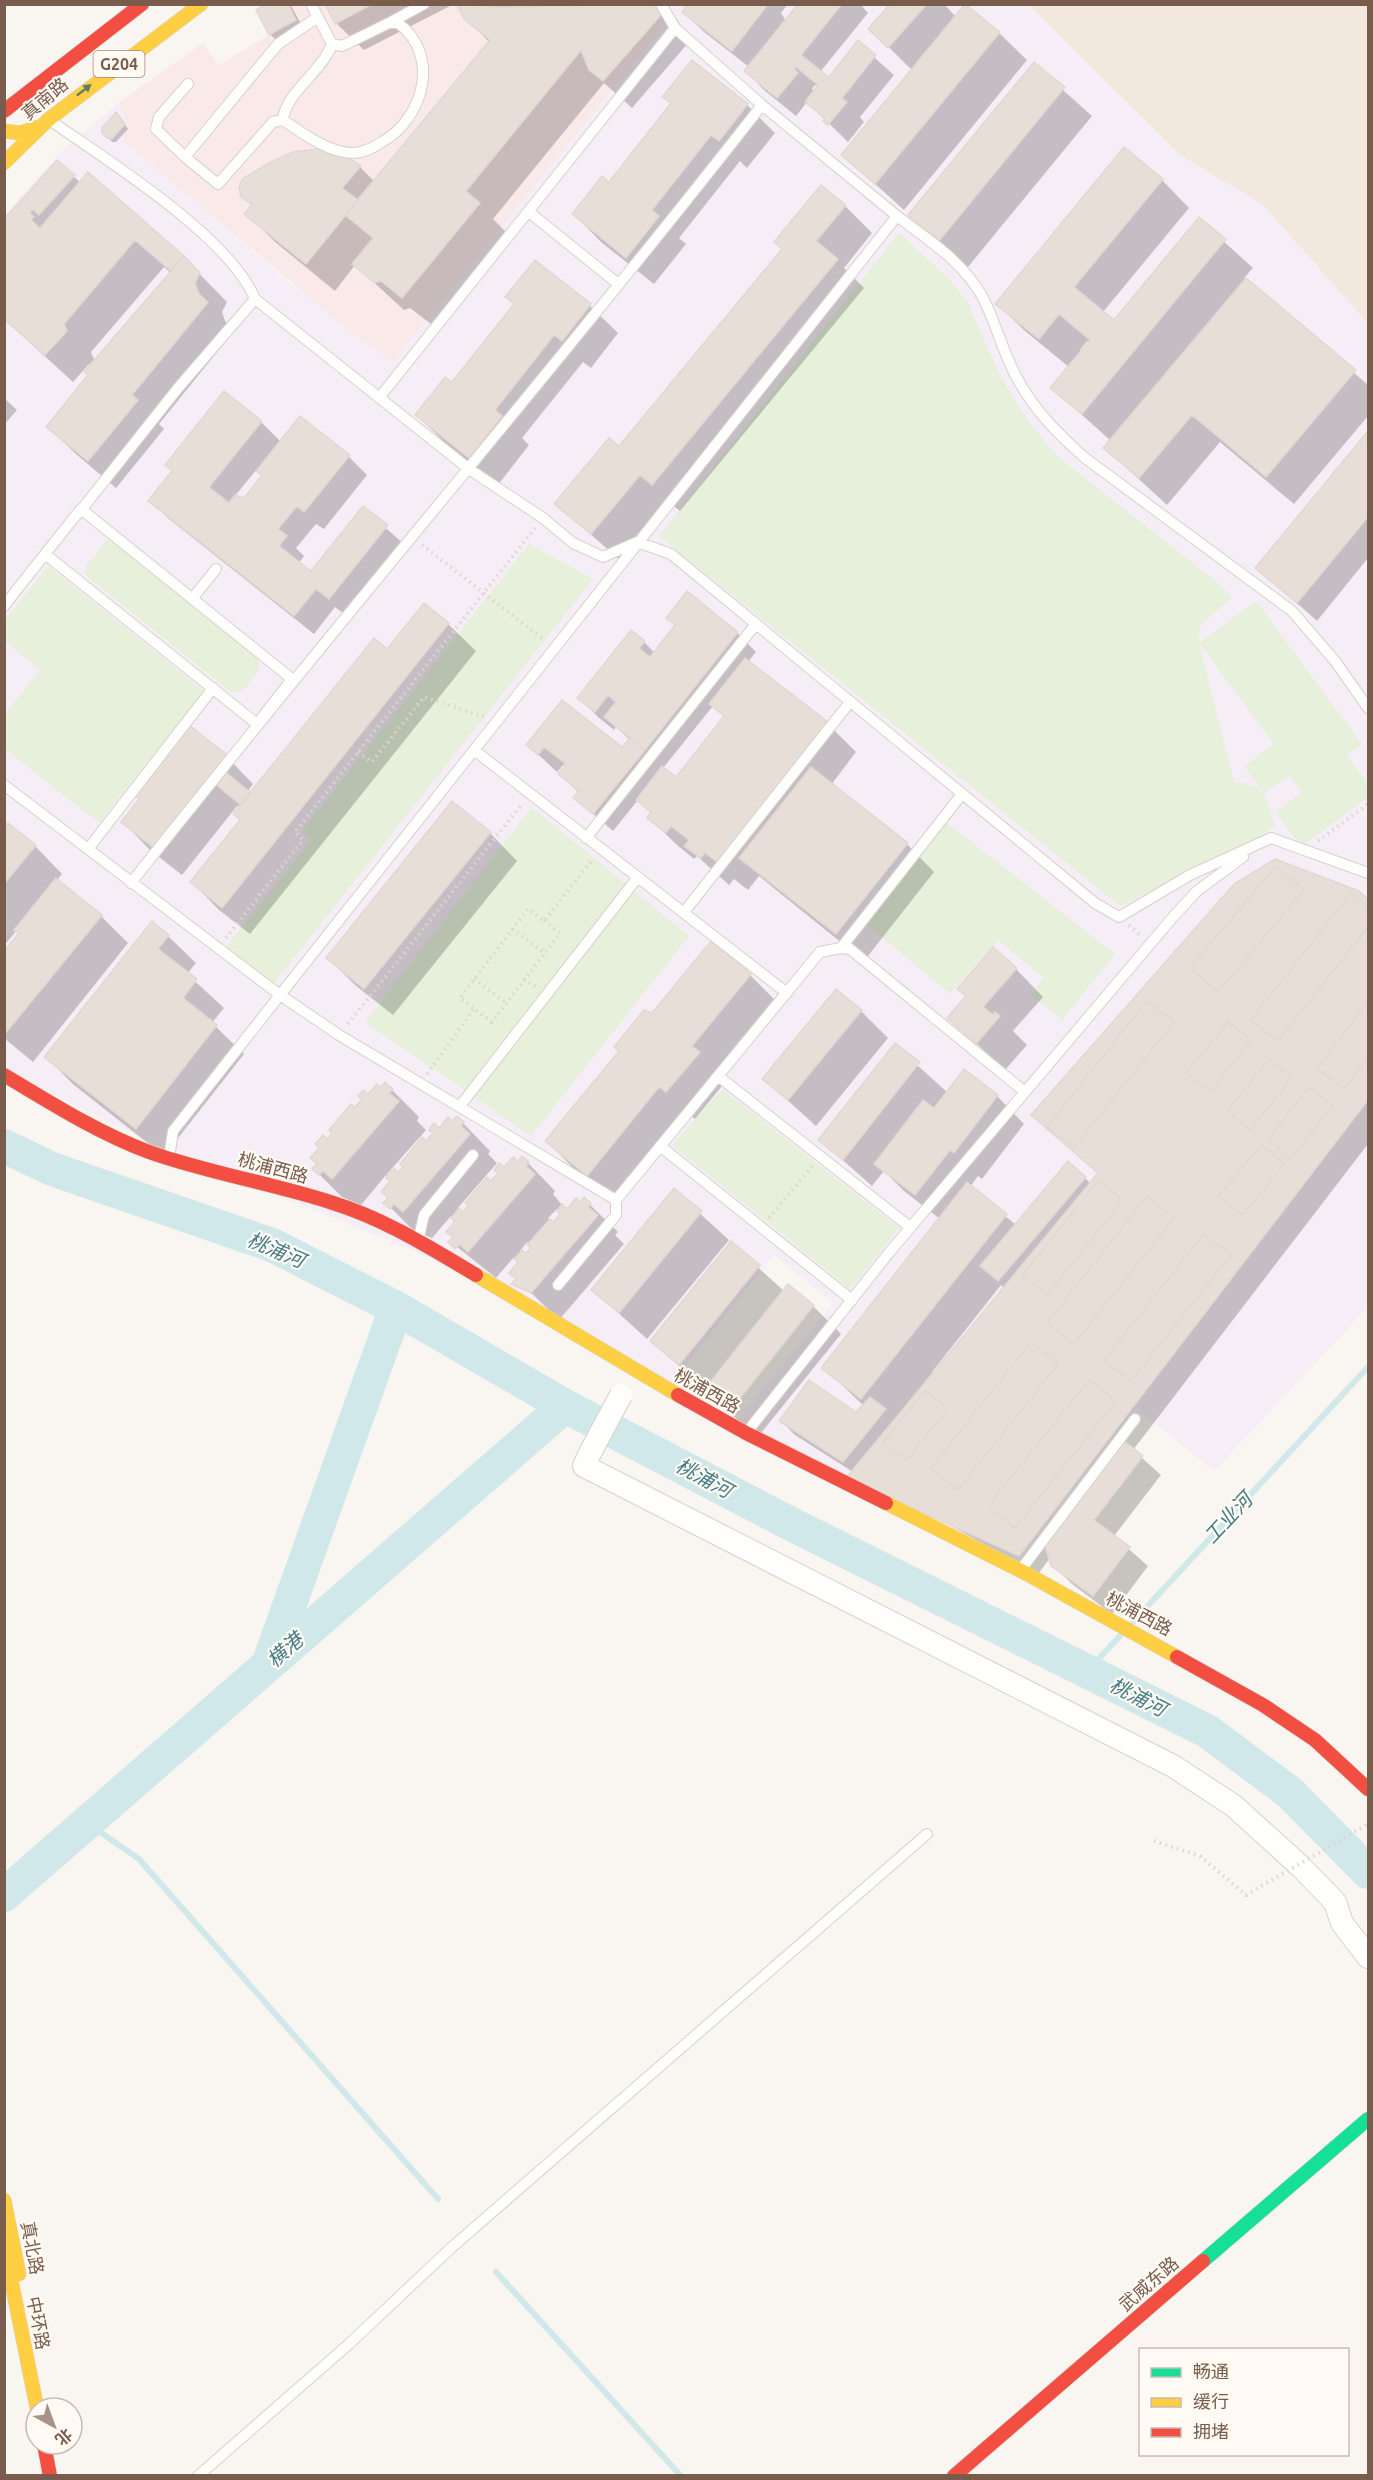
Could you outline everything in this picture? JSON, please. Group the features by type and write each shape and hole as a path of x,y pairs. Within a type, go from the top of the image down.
{"main road":[{"name":"真南路","path":"4,111 142,4"},
{"name":"真南路","path":"4,163 44,123 201,4"},
{"path":"4,131 20,133 44,123"},
{"name":"桃浦西路","path":"4,1075 73,1117 111,1137 148,1152 331,1202 376,1219 418,1240 634,1371 746,1433 1020,1571 1113,1620 1263,1705 1315,1740 1368,1789"},
{"name":"武威东路","path":"954,2475 1368,2119"},
{"name":"真北路","path":"4,2200 43,2396"},
{"name":"中环路","path":"4,2245 35,2396"},
{"path":"46,2456 50,2475"},
{"path":"54,2456 58,2475"}],"street":[{"path":"634,1371 584,1466 1173,1766 1211,1789 1258,1826 1335,1902 1342,1923 1368,1957"}],"lane":[{"path":"311,4 332,44"},
{"path":"332,44 342,46 424,4"},
{"path":"661,4 675,28 762,105 964,271 983,298 1016,378 1035,407 1057,434 1085,458 1292,611 1335,661 1368,708"},
{"path":"185,157 278,44 318,17"},
{"path":"188,84 159,117 156,129 218,184 273,122 283,120 339,151 354,154 369,150 403,126 415,109 422,92 422,64 410,35 398,23 389,23"},
{"path":"379,398 675,28"},
{"path":"283,120 284,109 322,64 332,44"},
{"path":"131,883 292,679 469,469 762,105"},
{"path":"44,123 195,226 231,260 248,281 255,299 469,469 543,518 573,543 603,557 637,542 671,554 1095,903 1119,917 1190,875 1271,838 1368,873"},
{"path":"529,212 617,283"},
{"path":"170,1151 173,1131 897,216"},
{"path":"4,606 255,299"},
{"path":"81,509 292,679"},
{"path":"45,554 257,724"},
{"path":"192,598 216,569"},
{"path":"586,838 756,624"},
{"path":"88,849 213,688"},
{"path":"684,912 850,702"},
{"path":"474,750 787,993"},
{"path":"4,785 280,995 339,1035 616,1200"},
{"path":"841,948 962,794"},
{"path":"746,1433 910,1227 1197,891 1271,838"},
{"path":"460,1106 638,877"},
{"path":"558,1285 616,1215 616,1200 820,952 841,948 850,949 1025,1092"},
{"path":"718,1076 910,1227"},
{"path":"660,1146 852,1300"},
{"path":"418,1240 424,1215 473,1155"},
{"path":"1020,1571 1135,1419"},
{"path":"198,2475 349,2344 451,2247 927,1833"}],"path":[{"path":"217,949 303,840 295,832 543,518"},
{"path":"411,536 554,648"},
{"path":"358,752 372,762 424,697 497,720"},
{"path":"339,1035 530,794"},
{"path":"1306,851 1368,804"},
{"path":"544,921 600,849"},
{"path":"528,909 544,921 560,933 492,1022 460,998 528,909"},
{"path":"1119,917 1151,945"},
{"path":"512,929 545,953"},
{"path":"474,980 506,1003"},
{"path":"420,1083 474,1009"},
{"path":"762,1228 820,1156"},
{"path":"1154,1841 1200,1856 1246,1895 1368,1824"}],"shaded area":[{"path":"657,4 662,14 659,31 392,362 336,320 123,140 127,123 118,103 203,43 218,65 269,35 256,10 266,5"},
{"path":"657,5 1029,5 1181,156 1263,205 1368,324 1368,899 1359,891 1275,859 1234,884 1031,1115 1098,1173 846,1478 736,1422 833,1303 774,1255 672,1383 529,1298 170,1151 5,1072 5,214 59,154 118,103 127,123 124,140 289,282 392,362"},
{"path":"1029,5 1368,5 1368,324 1263,205 1181,156"},
{"path":"1368,1100 1368,1307 1214,1471 1136,1408 1019,1556"}],"green space":[{"path":"899,233 948,278 967,301 1000,376 1029,422 1057,456 1223,587 1232,598 1201,624 1198,639 1234,782 1256,786 1266,799 1275,826 1249,843 1120,906 659,536"},
{"path":"106,541 112,541 258,659 259,669 244,690 232,693 85,575 86,566"},
{"path":"529,544 593,579 274,983 226,947 311,841 303,830"},
{"path":"48,566 204,691 99,823 5,749 5,714 40,670 5,641 5,620"},
{"path":"1256,601 1362,744 1347,756 1368,784 1368,797 1301,847 1276,812 1302,792 1289,775 1264,794 1244,766 1274,744 1199,643"},
{"path":"532,807 689,936 531,1136 365,1022"},
{"path":"942,819 1115,954 1062,1020 1031,995 1044,978 998,940 950,994 860,919"},
{"path":"722,1089 899,1228 850,1289 672,1145"}],"building":[{"path":"266,4 288,4 296,20 269,35 256,10"},
{"path":"325,4 372,4 335,24"},
{"path":"457,4 496,7 657,4 662,14 603,81 589,70 581,50 466,191 480,203 402,298 381,281 375,283 352,264 373,238 345,215 490,40 464,19"},
{"path":"688,4 768,4 732,51 682,12"},
{"path":"798,4 842,4 801,55 829,77 858,40 876,55 842,98 847,102 828,125 823,121 825,118 805,102 818,85 796,67 794,69 798,73 777,98 744,71"},
{"path":"890,4 927,4 888,48 868,29"},
{"path":"965,4 1000,32 875,184 841,155"},
{"path":"692,60 748,104 719,141 711,135 652,210 659,216 626,258 572,214 602,176 609,182 671,103 662,97"},
{"path":"1034,62 1065,87 939,241 908,215"},
{"path":"116,112 125,124 112,139 107,138 102,133 102,128"},
{"path":"1124,147 1163,179 1074,287 1114,320 1199,217 1226,239 1082,414 1050,388 1090,340 1059,314 1039,339 995,304"},
{"path":"318,149 345,156 361,166 342,188 358,200 306,264 244,214 252,204 241,197 239,188 242,179 271,162 293,152"},
{"path":"57,160 75,175 39,215 33,209 30,213 34,217 31,220 40,228 88,172 184,256 171,271 135,240 64,324 67,331 45,355 4,319 4,219"},
{"path":"821,185 846,205 816,241 838,259 652,485 640,475 591,534 554,504 609,438 619,446 782,249 774,242"},
{"path":"184,256 200,273 195,283 199,294 208,302 132,395 138,400 88,461 46,427 88,375 84,372"},
{"path":"535,260 591,304 562,341 554,335 495,410 502,416 469,458 415,415 445,377 452,382 514,304 505,297"},
{"path":"1246,278 1356,370 1266,477 1192,415 1139,478 1103,448"},
{"path":"224,391 262,421 209,487 229,503 235,495 244,498 262,475 256,471 300,416 350,455 304,512 297,506 278,529 287,536 279,546 311,571 363,506 388,525 329,599 316,589 294,616 148,501 172,471 165,465"},
{"path":"1368,431 1368,517 1297,603 1255,568"},
{"path":"687,591 738,632 645,750 604,717 616,702 608,695 595,712 577,698 631,630 645,641 639,648 650,657 675,625 666,618"},
{"path":"424,603 449,623 222,908 190,882 240,820 233,814 374,638 387,649"},
{"path":"745,658 829,723 720,864 705,853 701,858 684,846 689,840 671,826 666,833 647,818 651,812 636,800 662,766 676,777 724,716 709,704"},
{"path":"562,700 622,747 630,738 645,750 593,814 573,798 579,791 558,774 566,764 544,747 538,755 526,745"},
{"path":"188,724 227,755 218,766 251,793 241,805 209,779 154,848 121,822 139,799 133,793"},
{"path":"811,767 908,843 836,934 739,858"},
{"path":"452,801 491,832 364,989 326,958"},
{"path":"8,823 36,845 4,884 4,828"},
{"path":"1275,859 1359,891 1368,899 1368,1100 1019,1556 846,1478 1098,1173 1031,1115 1234,884"},
{"path":"1276,866 1304,890 1218,992 1190,968"},
{"path":"56,878 102,915 4,1035 4,951 19,933 14,930"},
{"path":"1351,893 1368,907 1368,927 1278,1041 1251,1020"},
{"path":"152,921 169,935 158,949 197,979 183,998 217,1025 136,1129 44,1057"},
{"path":"711,941 751,974 692,1046 700,1052 666,1092 659,1087 587,1176 545,1141 619,1051 614,1047 644,1010 652,1013"},
{"path":"993,947 1017,968 983,1007 993,1015 995,1012 1000,1016 976,1044 947,1018 966,996 957,989"},
{"path":"836,989 862,1010 788,1100 762,1079"},
{"path":"1147,1001 1174,1022 1074,1148 1047,1127"},
{"path":"1368,1002 1368,1058 1344,1089 1317,1068"},
{"path":"1228,1022 1251,1040 1210,1092 1186,1073"},
{"path":"895,1043 920,1062 843,1160 818,1140"},
{"path":"1269,1059 1292,1078 1250,1130 1227,1111"},
{"path":"964,1069 998,1095 954,1153 950,1150 915,1195 874,1164 923,1100 934,1108"},
{"path":"385,1082 393,1089 389,1093 399,1101 332,1179 323,1171 319,1175 312,1169 317,1164 310,1158 319,1148 315,1144 323,1135 327,1139 332,1133 329,1130 351,1104 355,1107 362,1099 358,1096 363,1090 368,1094 377,1084 381,1087"},
{"path":"1309,1087 1333,1106 1291,1158 1268,1139"},
{"path":"457,1116 464,1122 461,1126 470,1134 403,1212 394,1204 390,1209 383,1203 388,1198 381,1192 390,1181 386,1178 394,1168 398,1172 403,1167 400,1164 422,1137 426,1141 433,1133 429,1130 434,1123 439,1128 448,1117 453,1121"},
{"path":"1261,1145 1284,1164 1243,1215 1219,1196"},
{"path":"522,1156 529,1162 526,1166 535,1174 468,1252 459,1244 455,1249 448,1242 453,1237 446,1232 455,1221 451,1218 459,1208 463,1212 468,1206 465,1203 487,1177 491,1181 498,1173 494,1170 499,1163 504,1167 513,1157 518,1161"},
{"path":"1068,1161 1086,1177 998,1281 980,1266"},
{"path":"1098,1181 1123,1200 1047,1295 1022,1275"},
{"path":"967,1182 1007,1214 861,1399 821,1368"},
{"path":"674,1188 702,1211 619,1313 591,1290"},
{"path":"1147,1196 1174,1218 1074,1344 1047,1323"},
{"path":"584,1197 591,1203 588,1207 598,1215 531,1293 511,1284 516,1279 509,1273 518,1262 514,1259 522,1250 526,1253 531,1248 527,1245 550,1219 554,1222 560,1214 557,1211 562,1204 567,1209 576,1198 580,1202"},
{"path":"1204,1234 1231,1255 1131,1381 1104,1360"},
{"path":"731,1241 760,1265 679,1365 650,1341"},
{"path":"788,1284 814,1305 729,1412 703,1391"},
{"path":"1031,1342 1058,1364 958,1490 931,1468"},
{"path":"809,1380 856,1412 870,1397 886,1409 843,1462 779,1421"},
{"path":"1089,1380 1116,1401 1015,1528 988,1506"},
{"path":"925,1390 948,1409 906,1460 883,1442"},
{"path":"1124,1441 1143,1456 1094,1520 1130,1547 1093,1596 1051,1566 1045,1546"}],"waterway":[{"name":"桃浦河","path":"4,1146 52,1169 272,1245 396,1308 565,1406 793,1525 1207,1731 1289,1792 1368,1872"},
{"path":"269,1662 396,1308"},
{"name":"工业河","path":"1133,1622 1368,1367"},
{"name":"横港","path":"4,1895 565,1406"},
{"name":"工业河","path":"1088,1670 1120,1636"},
{"path":"87,1823 139,1859 438,2199"},
{"path":"496,2272 681,2476"}],"traffic: fast":[{"path":"1203,2261 1368,2119"}],"traffic: slow":[{"path":"4,163 49,119 201,4"},
{"path":"4,131 20,133 39,127"},
{"path":"476,1275 678,1395"},
{"path":"886,1503 1027,1574 1177,1657"},
{"path":"4,2200 19,2274"},
{"path":"4,2245 35,2396"}],"traffic: jam":[{"path":"4,111 142,4"},
{"path":"4,1075 111,1136 171,1159 308,1195 369,1216 476,1275"},
{"path":"678,1395 746,1433 886,1503"},
{"path":"1177,1657 1263,1705 1315,1740 1368,1789"},
{"path":"954,2476 1203,2261"},
{"path":"46,2456 50,2476"}]}
